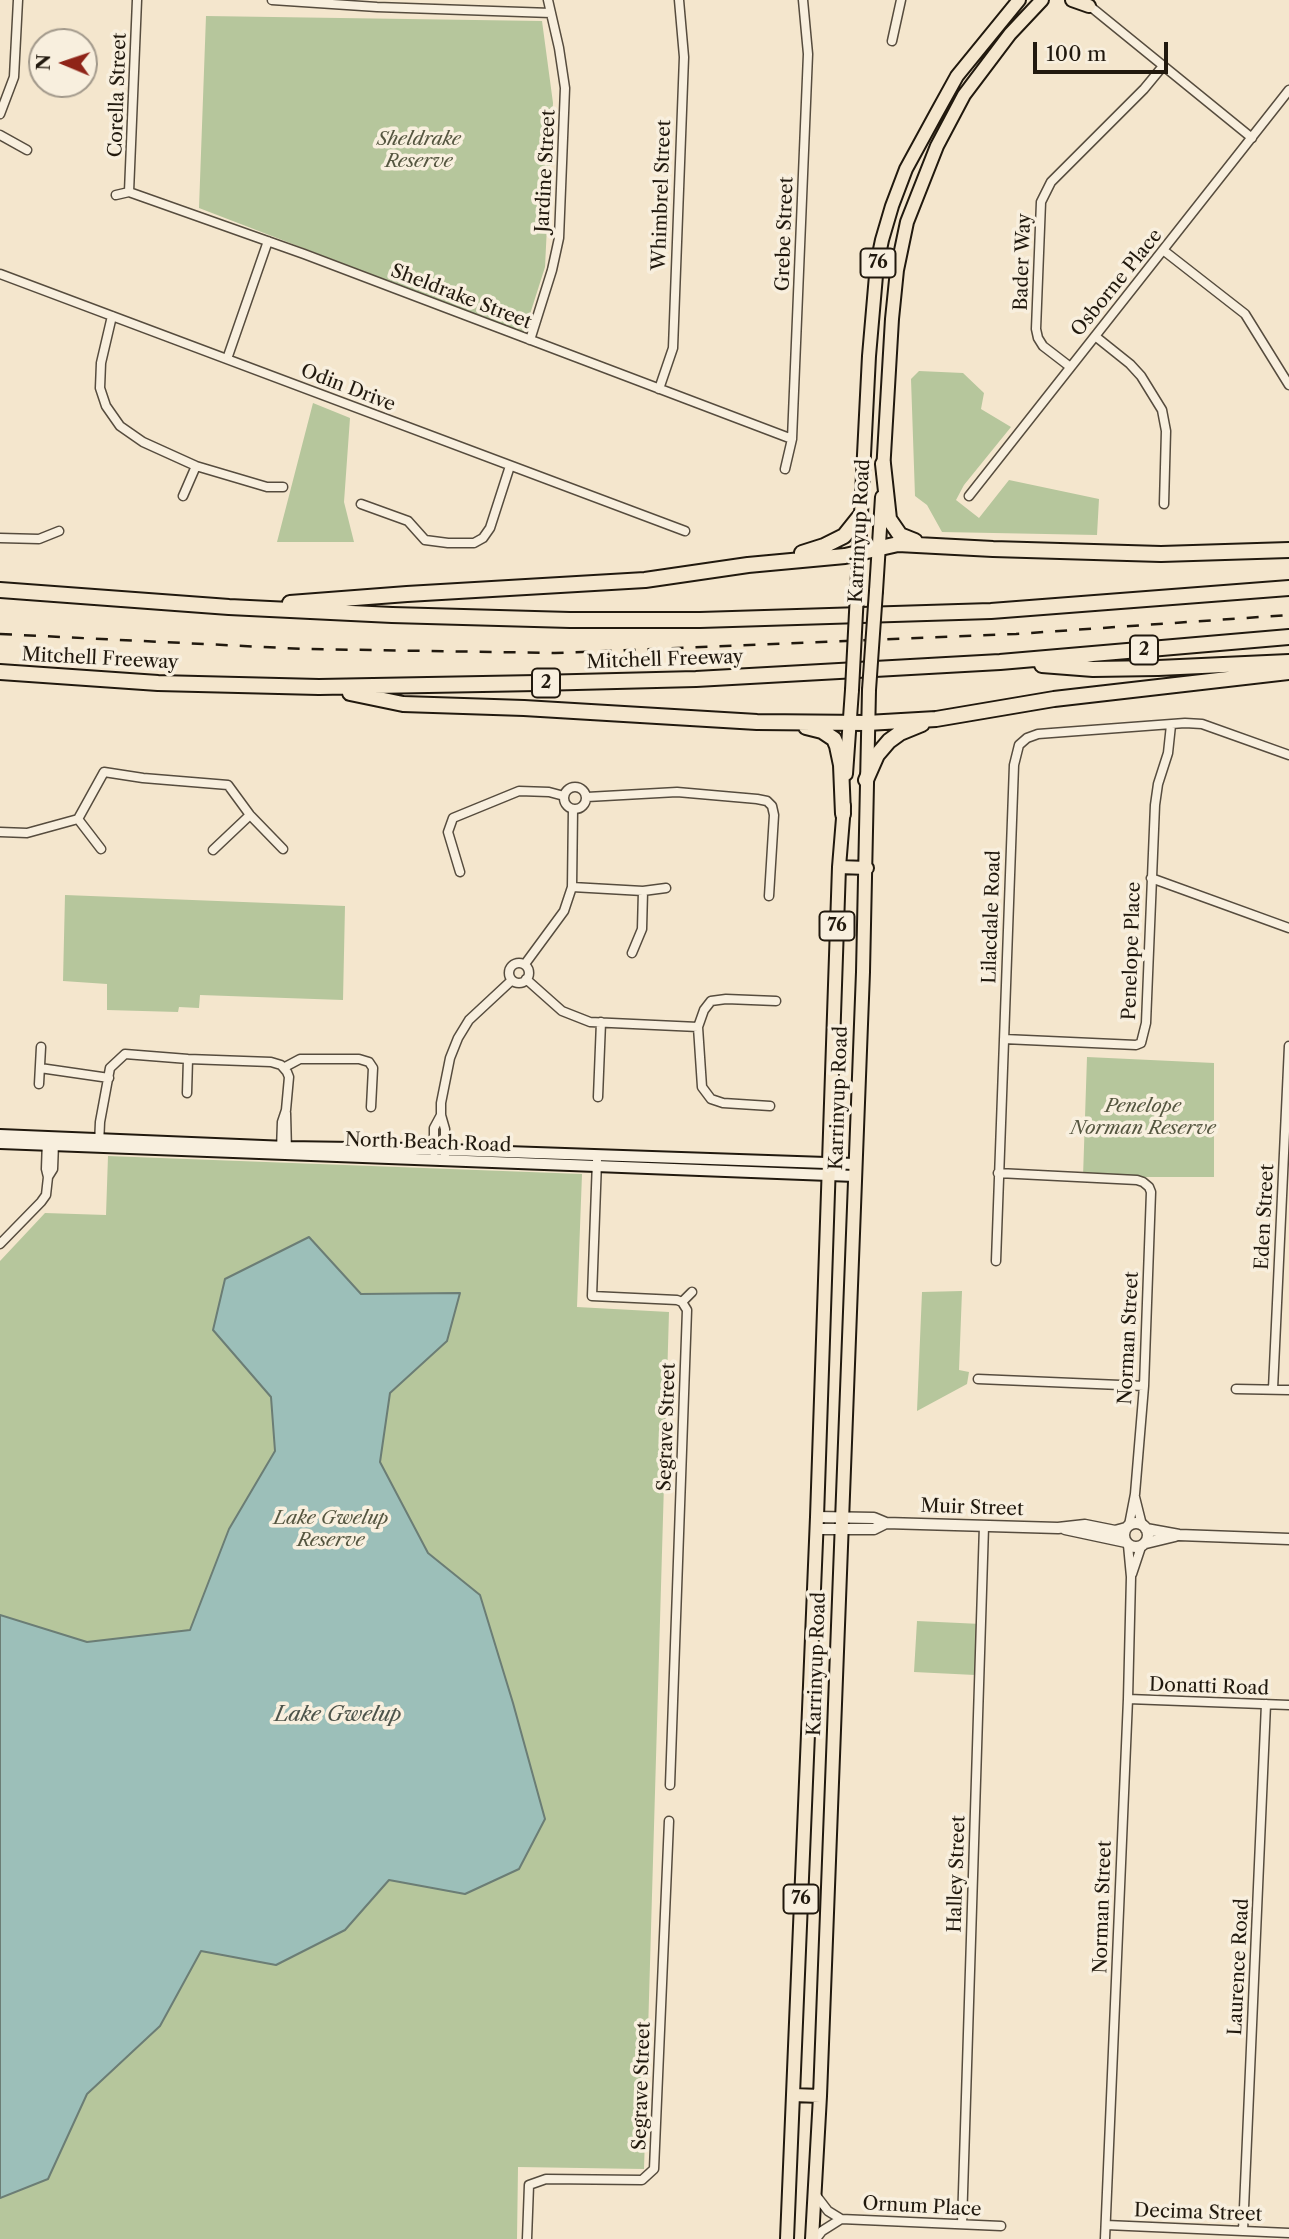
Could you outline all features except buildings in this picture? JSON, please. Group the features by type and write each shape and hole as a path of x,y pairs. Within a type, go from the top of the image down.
{"highway":[{"name":"Karrinyup Road","path":"787,2239 817,1523 839,867 852,690 868,369 877,264 892,206 906,169 957,76 1019,0"},
{"name":"Karrinyup Road","path":"814,2239 867,868 867,723 880,547 892,319 897,270 907,222 937,146 964,94 988,60 1042,0"},
{"path":"1072,0 1092,5"},
{"path":"877,264 884,269 889,269 892,265 907,222"},
{"path":"883,464 888,519 900,535 927,544"},
{"path":"771,563 824,547 844,536 860,516"},
{"path":"229,607 645,580 859,553 898,544 1134,554 1289,550"},
{"name":"Mitchell Freeway","path":"0,590 229,607 392,615 570,620 701,620 991,611 1289,588"},
{"name":"Mitchell Freeway","path":"0,672 158,683 319,687 696,679 1000,662 1289,637"},
{"path":"1000,662 1106,669 1289,662"},
{"path":"319,687 403,704 524,708 757,722 867,723 936,719 1054,699 1289,672"},
{"path":"866,780 877,755 895,735 936,719"},
{"path":"757,722 811,728 834,739 841,765 843,814"},
{"path":"839,867 867,868"},
{"path":"793,2095 820,2096"}],"main road":[{"name":"North Beach Road","path":"0,1135 50,1141 855,1170"},
{"name":"North Beach Road","path":"0,1143 50,1141"}],"street":[{"path":"0,114 14,77 18,0"},
{"name":"Corella Street","path":"129,192 137,0"},
{"path":"272,0 377,7 551,13"},
{"name":"Jardine Street","path":"530,340 559,238 566,94 548,0"},
{"name":"Whimbrel Street","path":"659,388 673,348 684,57 679,0"},
{"name":"Grebe Street","path":"785,469 792,439 808,54 803,0"},
{"path":"892,41 901,0"},
{"path":"1092,5 1252,138"},
{"name":"Bader Way","path":"1069,366 1044,346 1036,329 1041,202 1051,182 1144,89 1163,66"},
{"name":"Osborne Place","path":"969,495 1289,90"},
{"path":"0,135 27,150"},
{"path":"116,195 129,192"},
{"name":"Sheldrake Street","path":"129,192 268,241 792,439"},
{"path":"227,359 268,241"},
{"path":"1163,250 1245,314 1289,385"},
{"name":"Odin Drive","path":"0,274 685,531"},
{"path":"112,316 100,374 102,397 111,415 131,435 196,466 267,487 283,487"},
{"path":"1095,336 1141,376 1162,410 1166,430 1164,504"},
{"path":"183,496 196,466"},
{"path":"361,504 408,521 425,540 474,543 483,538 490,528 510,466"},
{"path":"0,538 39,539 59,531"},
{"name":"Lilacdale Road","path":"996,1261 1014,765 1019,745 1038,734 1185,723 1202,724 1289,755"},
{"name":"Penelope Place","path":"1004,1039 1136,1045 1141,1043 1146,1023 1157,784 1168,752 1171,725"},
{"path":"0,832 27,833 79,819 104,772 228,785 250,814 283,849"},
{"path":"576,786 583,790 587,797 581,808 573,809 565,803 564,796 568,789 576,786"},
{"path":"460,872 448,832 453,818 519,791 548,792 564,796"},
{"path":"587,797 677,792 767,801 772,806 774,816 769,896"},
{"path":"525,964 564,911 572,887 573,809"},
{"path":"213,850 250,814"},
{"path":"79,819 102,849"},
{"path":"1151,878 1289,928"},
{"path":"572,887 643,891 666,888"},
{"path":"632,953 642,929 643,891"},
{"path":"518,962 525,964 529,973 526,979 521,983 512,980 509,973 511,966 518,962"},
{"path":"526,979 562,1011 590,1022 698,1027"},
{"path":"439,1155 434,1128 441,1115 444,1080 458,1038 469,1020 512,980"},
{"path":"770,1106 723,1104 711,1099 702,1087 698,1027 710,1001 776,1001"},
{"path":"598,1097 601,1023"},
{"name":"Eden Street","path":"1273,1389 1289,1046"},
{"path":"39,1084 41,1047"},
{"path":"99,1143 110,1068 125,1054 271,1062 285,1068 289,1077 286,1110 282,1122 284,1150"},
{"path":"187,1093 188,1059"},
{"path":"285,1068 300,1059 359,1059 369,1062 373,1069 371,1107"},
{"path":"40,1068 108,1078"},
{"path":"0,1244 46,1195 48,1177 53,1169 50,1141"},
{"path":"597,1161 592,1296 682,1302 692,1292"},
{"name":"Norman Street","path":"998,1173 1137,1180 1146,1184 1151,1192 1144,1386 1135,1494 1128,1526"},
{"name":"Segrave Street","path":"670,1785 687,1310 682,1302"},
{"path":"978,1378 1144,1386"},
{"path":"1236,1389 1289,1390"},
{"name":"Norman Street","path":"1135,1494 1144,1527"},
{"name":"Muir Street","path":"817,1523 842,1523 874,1529 886,1523 1058,1528 1086,1525 1115,1531 1128,1526"},
{"path":"1179,1535 1134,1548 1127,1544 1124,1535 1128,1526 1135,1523 1179,1535 1289,1539"},
{"name":"Halley Street","path":"962,2224 984,1526"},
{"path":"1143,1545 1148,1538 1144,1527"},
{"name":"Muir Street","path":"1058,1528 1127,1544"},
{"name":"Norman Street","path":"1105,2239 1128,1699 1131,1577 1127,1544"},
{"name":"Norman Street","path":"1131,1577 1143,1545"},
{"name":"Donatti Road","path":"1128,1699 1289,1705"},
{"name":"Laurence Road","path":"1243,2231 1266,1704"},
{"name":"Segrave Street","path":"527,2239 529,2185 546,2179 642,2180 654,2169 669,1821"},
{"name":"Ornum Place","path":"815,2193 828,2211 841,2219 1001,2226"},
{"name":"Ornum Place","path":"814,2239 841,2219"},
{"name":"Decima Street","path":"1106,2225 1289,2232"}],"green space":[{"name":"Sheldrake Reserve","path":"206,16 542,21 553,103 545,267 524,333 199,208"},
{"path":"919,371 963,373 984,393 981,409 1011,427 964,485 956,500 979,518 1009,480 1099,499 1097,535 942,532 927,505 915,496 911,379"},
{"path":"313,403 350,418 344,502 354,542 277,542"},
{"path":"65,895 345,906 343,1000 200,995 199,1008 179,1007 178,1012 107,1010 107,984 63,981"},
{"name":"Penelope Norman Reserve","path":"1087,1057 1214,1063 1214,1177 1083,1177"},
{"name":"Lake Gwelup Reserve","path":"108,1156 582,1174 577,1307 669,1312 644,2169 518,2167 517,2239 0,2239 0,1261 45,1213 106,1215"},
{"path":"962,1291 959,1370 969,1372 967,1384 917,1411 922,1292"},
{"path":"917,1621 981,1624 977,1673 914,1672"}],"water":[{"name":"Lake Gwelup","path":"309,1237 361,1294 460,1293 447,1341 390,1393 380,1462 428,1553 480,1595 545,1819 519,1869 465,1894 389,1880 345,1930 276,1965 201,1951 160,2026 87,2094 48,2179 0,2198 0,1615 87,1642 190,1630 229,1529 275,1451 271,1397 213,1330 225,1279"}],"railway":[{"path":"0,634 305,649 555,653 1016,634 1289,615"}]}
